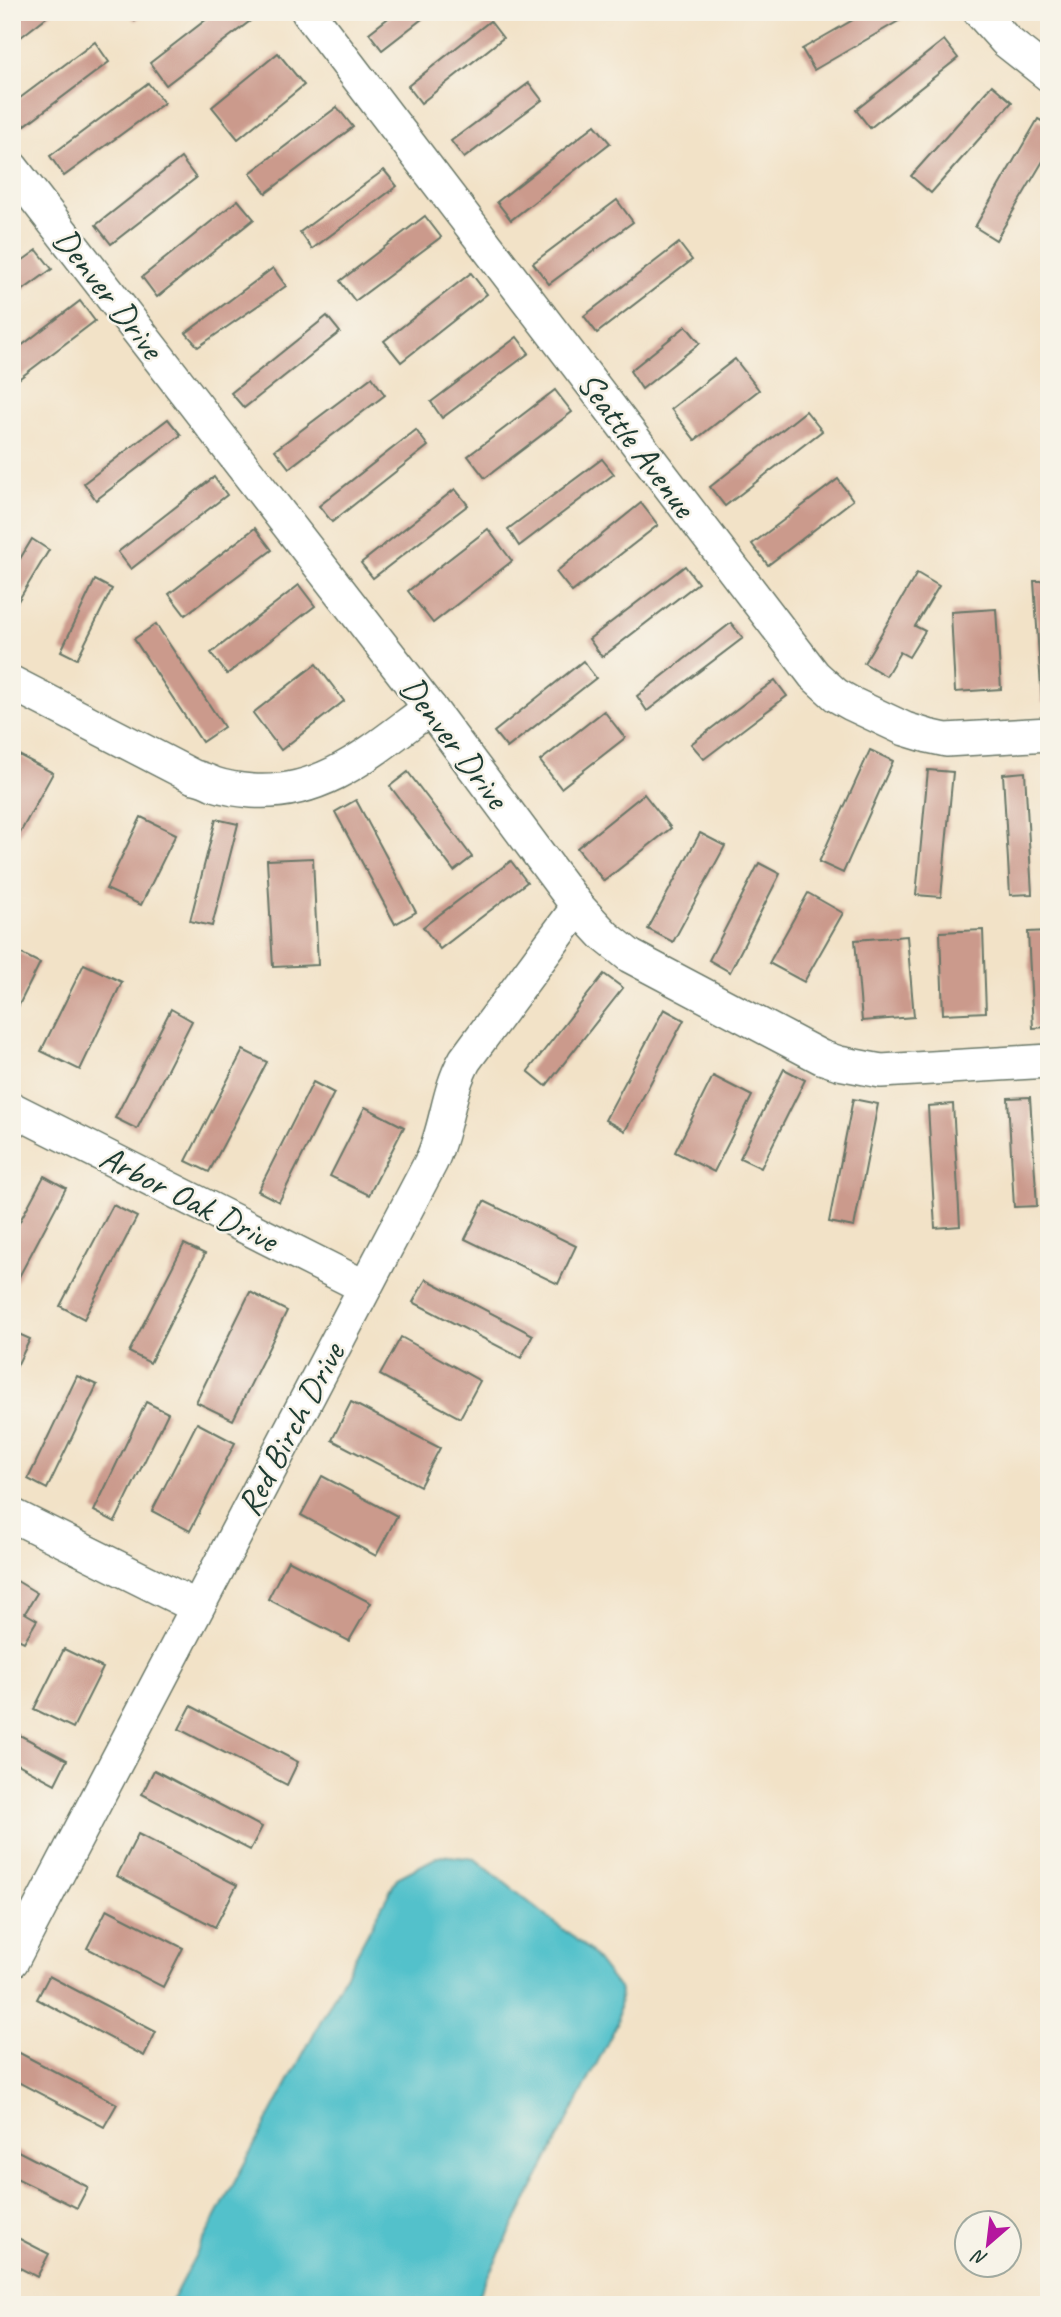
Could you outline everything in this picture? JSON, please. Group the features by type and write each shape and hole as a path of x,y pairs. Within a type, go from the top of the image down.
{"street":[{"name":"Seattle Avenue","path":"308,12 814,675 836,695 852,704 905,729 928,736 946,740 1049,734"},
{"path":"980,12 1006,41 1049,75"},
{"name":"Denver Drive","path":"12,168 599,931 630,956 821,1057 839,1063 881,1071 1049,1061"},
{"path":"12,683 194,777 225,787 254,791 297,788 337,774 430,708"},
{"name":"Red Birch Drive","path":"12,1961 435,1152 452,1087 464,1060 578,907"},
{"name":"Arbor Oak Drive","path":"12,1109 365,1287"},
{"path":"12,1515 197,1607"}],"water":[{"path":"441,1855 475,1859 590,1951 621,1991 617,2024 473,2305 169,2305 397,1878"}],"building":[{"path":"17,12 53,12 12,44 12,16"},
{"path":"128,12 146,12 135,21"},
{"path":"216,12 262,12 166,85 150,63"},
{"path":"396,12 431,12 382,50 369,33"},
{"path":"867,12 914,12 814,70 802,49"},
{"path":"490,21 503,38 421,103 408,86"},
{"path":"944,40 958,58 870,128 856,110"},
{"path":"95,42 109,62 24,126 12,111 12,104"},
{"path":"278,53 304,85 238,139 212,107"},
{"path":"148,83 164,103 64,176 50,156"},
{"path":"529,83 542,100 464,158 451,141"},
{"path":"992,85 1012,102 931,193 911,176"},
{"path":"337,107 353,127 266,193 250,173"},
{"path":"1038,119 1049,125 1049,151 996,240 975,227"},
{"path":"595,125 610,143 511,220 497,202"},
{"path":"181,158 196,178 111,244 96,225"},
{"path":"384,170 397,186 312,249 300,232"},
{"path":"238,200 254,219 157,297 142,277"},
{"path":"617,200 633,222 549,284 533,263"},
{"path":"425,216 441,237 355,301 340,281"},
{"path":"679,243 692,260 597,333 584,316"},
{"path":"37,250 52,269 12,298 12,268"},
{"path":"273,268 286,286 198,347 186,333"},
{"path":"471,273 487,294 401,362 384,341"},
{"path":"80,301 95,321 12,384 12,353"},
{"path":"327,316 340,332 244,408 231,393"},
{"path":"686,326 700,343 642,389 630,371"},
{"path":"517,337 529,353 442,418 431,402"},
{"path":"735,359 759,390 695,440 671,409"},
{"path":"372,377 385,395 289,468 275,450"},
{"path":"555,390 572,412 485,478 468,456"},
{"path":"806,411 822,431 725,506 710,487"},
{"path":"168,419 181,435 96,500 84,483"},
{"path":"416,430 428,446 332,522 319,506"},
{"path":"602,459 614,474 519,546 508,529"},
{"path":"214,477 227,495 131,569 118,552"},
{"path":"838,479 853,500 768,565 752,544"},
{"path":"455,489 468,505 373,578 361,563"},
{"path":"641,503 658,525 572,592 556,572"},
{"path":"255,528 272,550 185,615 169,594"},
{"path":"488,529 512,561 433,623 408,591"},
{"path":"32,539 49,550 12,611 12,572"},
{"path":"685,566 698,583 602,657 589,639"},
{"path":"917,573 939,586 915,626 925,631 909,657 900,652 886,676 864,663"},
{"path":"95,580 112,589 77,659 61,651"},
{"path":"1034,581 1049,581 1049,702 1042,703"},
{"path":"299,585 315,606 227,674 211,653"},
{"path":"996,609 1001,689 955,692 951,612"},
{"path":"731,623 743,638 647,711 637,696"},
{"path":"156,624 224,727 202,742 134,639"},
{"path":"583,661 596,678 507,748 494,732"},
{"path":"316,664 344,701 281,750 253,713"},
{"path":"775,680 787,696 704,759 691,744"},
{"path":"604,711 625,738 561,788 540,761"},
{"path":"870,750 893,761 843,873 819,862"},
{"path":"17,754 53,773 14,844 12,763"},
{"path":"928,770 953,772 941,897 916,895"},
{"path":"408,772 472,857 454,871 390,786"},
{"path":"1025,772 1032,894 1010,895 1003,774"},
{"path":"644,794 671,828 604,881 577,848"},
{"path":"356,800 416,912 395,924 335,812"},
{"path":"141,817 176,834 141,905 106,889"},
{"path":"216,819 238,824 212,926 190,921"},
{"path":"700,833 725,846 673,942 648,929"},
{"path":"313,858 318,965 273,967 267,860"},
{"path":"511,861 527,882 440,949 423,927"},
{"path":"759,863 780,874 730,972 709,960"},
{"path":"808,893 843,913 804,982 769,963"},
{"path":"983,930 986,1012 943,1014 940,932"},
{"path":"1049,931 1049,1027 1033,1028 1028,932"},
{"path":"907,936 914,1017 862,1021 855,940"},
{"path":"12,949 40,963 12,1019"},
{"path":"84,964 122,982 80,1070 41,1051"},
{"path":"604,974 623,988 546,1086 528,1071"},
{"path":"171,1009 192,1021 137,1129 115,1118"},
{"path":"664,1009 684,1020 625,1131 605,1120"},
{"path":"243,1050 267,1062 209,1172 186,1161"},
{"path":"784,1069 805,1080 761,1168 740,1158"},
{"path":"713,1076 752,1096 714,1172 675,1152"},
{"path":"313,1082 334,1093 279,1202 258,1191"},
{"path":"1030,1097 1037,1206 1014,1207 1008,1098"},
{"path":"853,1099 878,1104 854,1227 829,1222"},
{"path":"953,1104 960,1226 935,1228 928,1106"},
{"path":"365,1107 404,1127 369,1195 330,1176"},
{"path":"44,1176 66,1188 12,1290 12,1236"},
{"path":"484,1201 576,1246 558,1284 465,1239"},
{"path":"113,1205 137,1217 84,1319 60,1306"},
{"path":"184,1244 205,1254 150,1363 129,1352"},
{"path":"426,1279 533,1335 521,1358 413,1302"},
{"path":"250,1292 287,1311 233,1420 196,1402"},
{"path":"12,1331 30,1339 12,1376"},
{"path":"401,1337 480,1381 460,1418 380,1375"},
{"path":"77,1376 97,1385 47,1489 28,1479"},
{"path":"146,1402 168,1413 115,1522 94,1511"},
{"path":"351,1402 440,1448 420,1486 332,1440"},
{"path":"197,1423 235,1443 190,1531 152,1511"},
{"path":"322,1476 397,1516 376,1556 301,1515"},
{"path":"288,1560 371,1603 349,1641 268,1599"},
{"path":"12,1578 37,1593 25,1613 37,1620 24,1642 16,1638 12,1644"},
{"path":"64,1649 103,1668 73,1728 34,1709"},
{"path":"191,1706 298,1762 287,1785 179,1729"},
{"path":"12,1731 67,1760 55,1784 12,1761"},
{"path":"154,1770 262,1827 250,1850 142,1794"},
{"path":"138,1834 237,1885 215,1927 117,1876"},
{"path":"107,1909 183,1948 163,1987 87,1948"},
{"path":"49,1976 156,2032 144,2056 37,1999"},
{"path":"12,2049 117,2104 104,2127 12,2079"},
{"path":"12,2148 88,2187 77,2208 12,2176"},
{"path":"12,2235 49,2254 37,2277 12,2264"}]}
